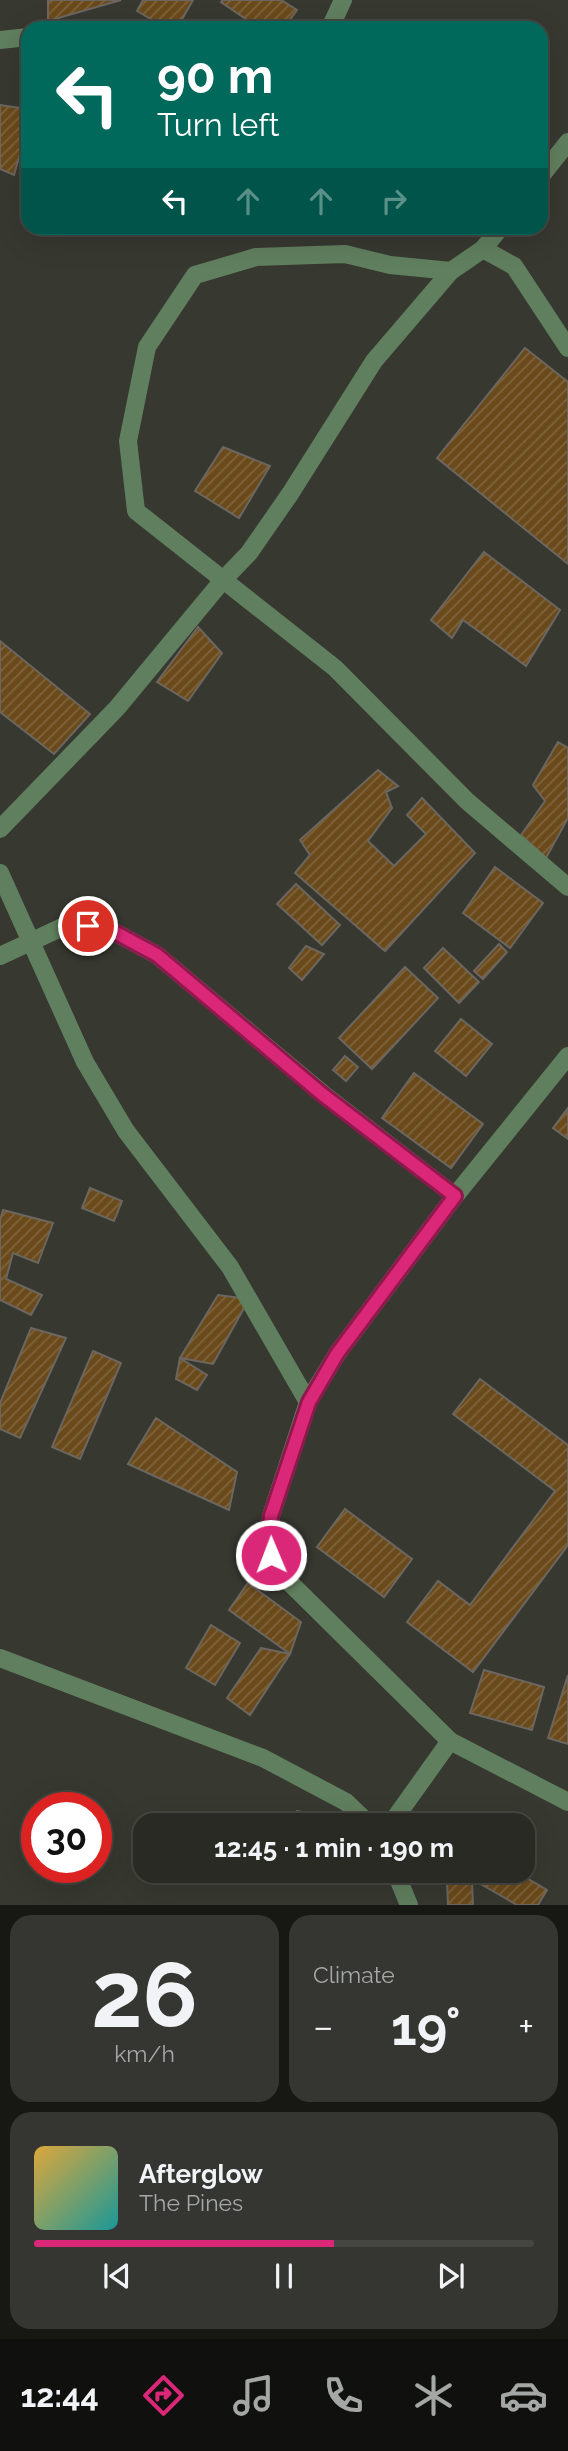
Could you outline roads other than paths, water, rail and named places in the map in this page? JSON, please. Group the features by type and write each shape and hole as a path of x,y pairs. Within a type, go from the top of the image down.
{"street":[{"path":"333,21 342,0"},
{"path":"0,40 21,38"},
{"path":"548,167 568,142"},
{"path":"0,829 117,708 223,580 249,553 290,494 374,361 451,271 483,249 494,235"},
{"path":"483,249 514,266 568,348"},
{"path":"451,271 390,265 345,254 256,257 195,275 148,347 128,441 136,512 335,668 467,802 568,887"},
{"path":"0,873 85,1062 126,1131 230,1267 309,1402"},
{"path":"0,956 69,924 107,928 157,955 322,1094 455,1196"},
{"path":"568,1056 455,1196 337,1354 309,1402 271,1516 269,1537 271,1555 283,1576 450,1741 568,1802"},
{"path":"0,1658 263,1758 346,1802 357,1813"},
{"path":"399,1813 450,1741"},
{"path":"400,1883 409,1905"}]}
